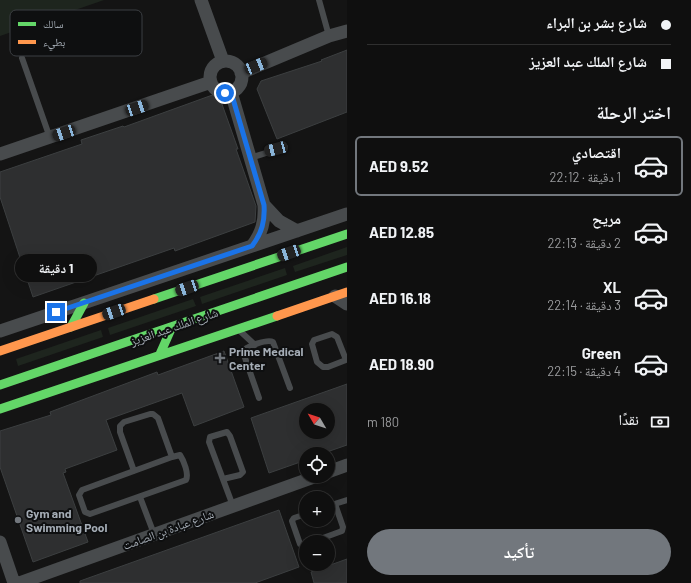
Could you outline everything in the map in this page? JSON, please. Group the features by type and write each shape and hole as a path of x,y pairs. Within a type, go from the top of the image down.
{"main road":[{"path":"0,351 347,234"},
{"name":"شارع الملك عبد العزيز","path":"0,385 347,267"},
{"name":"شارع الملك عبد العزيز","path":"0,409 341,294"},
{"path":"71,327 84,303"},
{"path":"160,354 172,327"}],"street":[{"path":"201,0 223,61"},
{"path":"241,73 329,36 347,31"},
{"path":"223,61 234,63 241,73 241,82 231,92 225,93 219,91 214,88 211,82 211,72 218,63 223,61"},
{"path":"0,154 211,82"},
{"path":"231,92 264,205 265,216 263,227 252,246"},
{"path":"264,205 279,221 298,231"},
{"path":"0,331 347,214"},
{"path":"341,294 347,304"},
{"path":"335,470 347,466"},
{"name":"شارع عبادة بن الصامت","path":"18,583 299,482"},
{"path":"0,542 3,561 14,583"}],"lane":[{"path":"319,0 329,36"},
{"path":"22,58 50,138"},
{"path":"250,158 285,147"},
{"path":"238,329 256,345"},
{"path":"334,334 338,337 347,360 325,367 320,366 317,362 312,344 314,340 334,334"},
{"path":"259,398 243,352 245,348 268,340 274,342 290,388"},
{"path":"134,471 120,432 120,426 124,422 150,414 156,416 172,457"},
{"path":"223,479 240,475 243,472 230,436 227,432 212,436 209,440 223,479 233,506"},
{"path":"178,455 181,457 187,480 88,514 86,512 79,495 80,491 83,489 172,457 178,455"},
{"path":"140,497 154,534"},
{"path":"330,535 342,530 343,527 335,504 347,500"},
{"path":"299,516 294,518 292,521 299,541"}],"shaded area":[{"path":"0,0 104,0 75,10 10,10 10,33 0,36"},
{"path":"347,247 347,255 295,272 293,266"},
{"path":"285,268 287,275 202,304 200,297"},
{"path":"193,299 196,306 110,335 108,328"},
{"path":"101,330 103,337 18,366 16,359"}],"building":[{"path":"347,50 347,112 277,139 257,89 261,81 322,61 321,60"},
{"path":"218,93 256,206 255,222 175,251 174,248 33,297 0,197 0,172 82,144 81,140 123,126 124,127"},
{"path":"224,351 244,407 194,426 182,393 106,420 117,450 65,469 66,472 63,473 88,542 33,562 0,467 0,431 51,415 50,412 157,372 158,375"},
{"path":"347,384 347,445 335,449 335,447 299,447 299,462 269,473 251,418"},
{"path":"279,510 299,567 255,583 80,583 80,581"},
{"path":"347,559 347,583 314,583 311,572 335,571 335,563"}],"traffic: fast":[{"path":"154,299 347,234"},
{"path":"0,385 347,267"},
{"path":"71,327 84,303"},
{"path":"0,409 277,316"},
{"path":"160,354 172,327"}],"traffic: slow":[{"path":"277,316 347,292"},
{"path":"0,351 154,299"}],"place":[{"name":"Prime Medical Center","path":"220,358"},
{"name":"Gym and Swimming Pool","path":"18,520"}],"route":[{"path":"56,312 252,246 263,227 265,216 264,205 231,92 225,93"}]}
